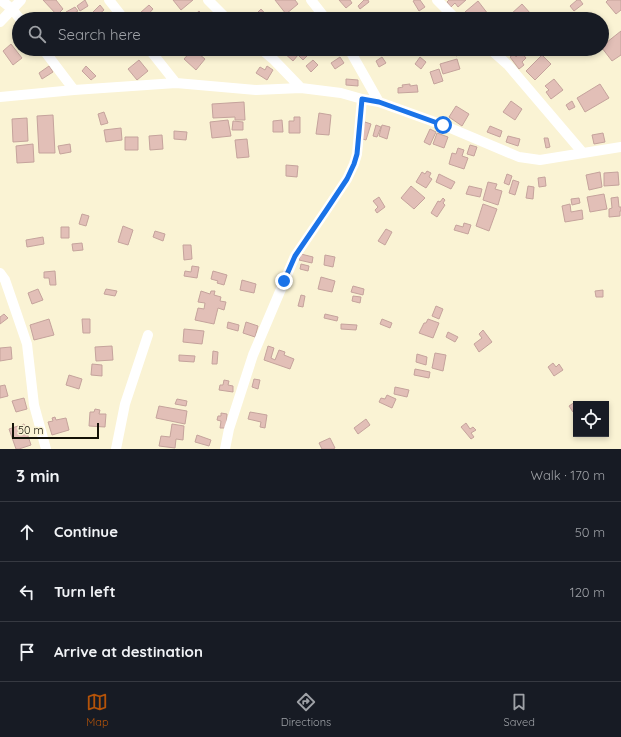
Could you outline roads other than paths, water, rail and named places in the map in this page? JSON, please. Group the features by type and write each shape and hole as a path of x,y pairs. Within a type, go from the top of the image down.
{"street":[{"path":"1,0 14,12"},
{"path":"0,22 21,0"},
{"path":"109,0 118,12"},
{"path":"208,0 220,12"},
{"path":"311,0 320,12"},
{"path":"437,0 449,12"},
{"path":"48,56 74,90"},
{"path":"155,56 176,83"},
{"path":"269,56 301,88"},
{"path":"353,56 379,102"},
{"path":"498,56 508,65 583,153"},
{"path":"0,97 176,83 256,90 301,88 341,93 379,102 443,125 519,157 540,160 621,147"},
{"path":"225,449 229,429 253,355 295,256 347,179 354,164 357,154 362,99"},
{"path":"0,273 5,280 27,344 34,405 46,449"},
{"path":"116,449 125,404 148,335"}]}
